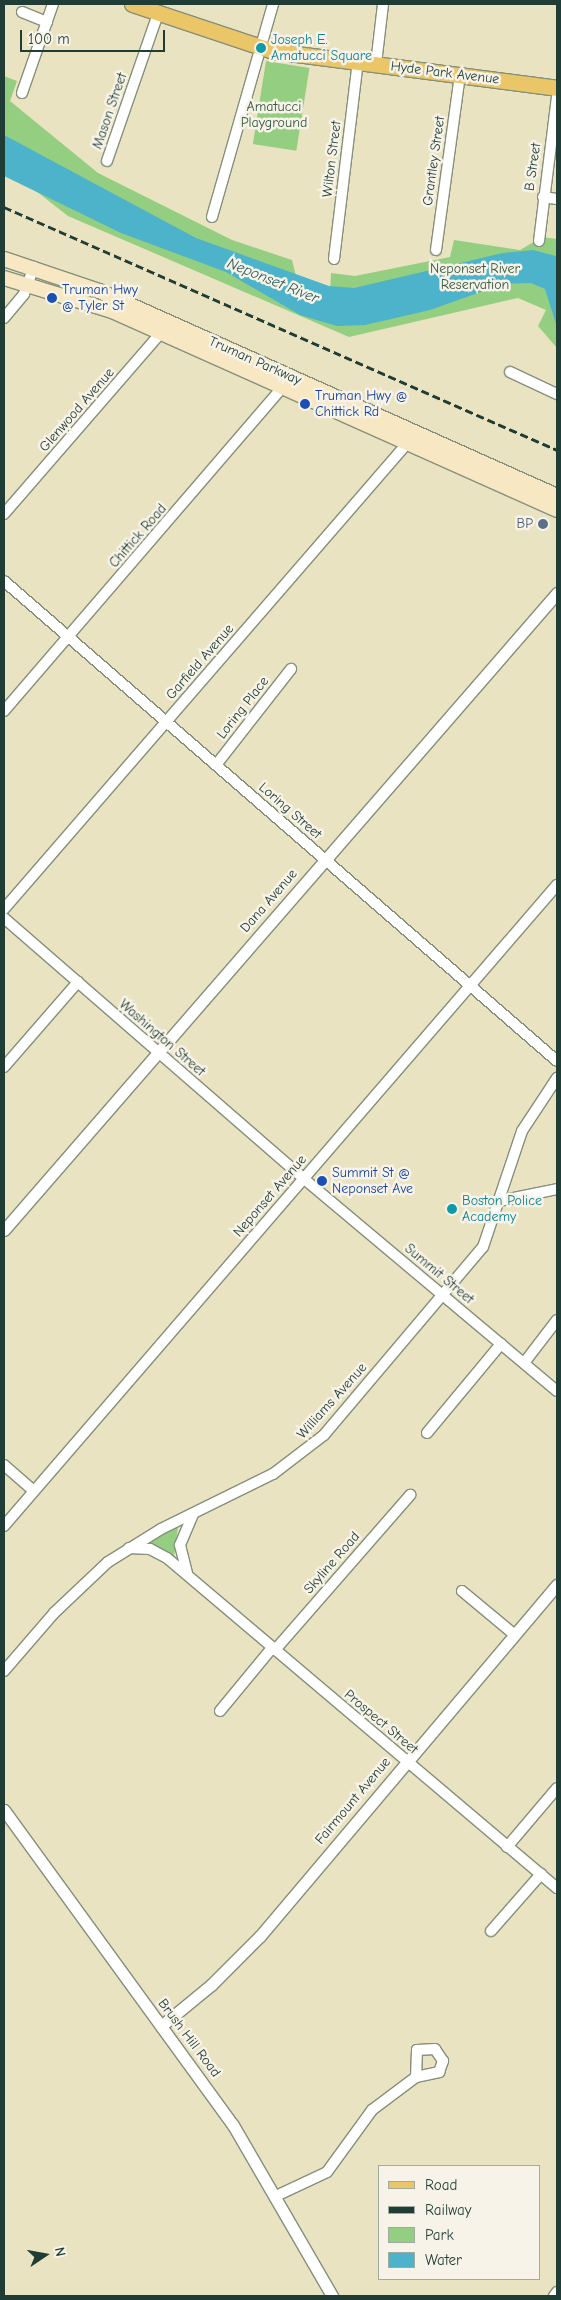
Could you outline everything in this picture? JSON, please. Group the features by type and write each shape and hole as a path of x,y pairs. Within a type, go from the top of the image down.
{"main road":[{"name":"Hyde Park Avenue","path":"132,4 260,48 557,88"},
{"name":"Truman Parkway","path":"4,259 34,267 411,438 557,496"},
{"name":"Truman Parkway","path":"4,278 165,327"},
{"name":"Truman Parkway","path":"411,438 557,510"}],"street":[{"path":"22,94 54,4"},
{"path":"212,217 273,4"},
{"path":"376,64 383,4"},
{"path":"22,12 47,22"},
{"name":"Mason Street","path":"107,162 158,14"},
{"name":"Wilton Street","path":"334,259 358,62"},
{"name":"Grantley Street","path":"436,250 460,75"},
{"name":"B Street","path":"539,241 557,97"},
{"path":"543,197 557,199"},
{"path":"4,318 28,284 34,267"},
{"name":"Glenwood Avenue","path":"4,514 165,327"},
{"path":"510,372 557,394"},
{"name":"Chittick Road","path":"4,711 287,383"},
{"name":"Garfield Avenue","path":"4,909 411,438"},
{"name":"Loring Street","path":"4,581 557,1061"},
{"name":"Dana Avenue","path":"4,1230 557,593"},
{"name":"Loring Place","path":"216,765 292,669"},
{"name":"Neponset Avenue","path":"4,1526 33,1490 557,885"},
{"name":"Washington Street","path":"4,918 303,1178"},
{"path":"4,1067 78,982"},
{"name":"Williams Avenue","path":"4,1671 77,1589 127,1549 197,1511 273,1474 311,1447 487,1242 527,1121 557,1078"},
{"name":"Summit Street","path":"303,1178 557,1391"},
{"path":"499,1202 557,1189"},
{"path":"524,1363 557,1320"},
{"path":"427,1433 502,1344"},
{"path":"4,1465 33,1490"},
{"name":"Skyline Road","path":"220,1711 410,1495"},
{"path":"188,1576 181,1539 197,1511"},
{"name":"Prospect Street","path":"127,1549 156,1551 188,1576 557,1888"},
{"name":"Fairmount Avenue","path":"161,2026 255,1941 557,1584"},
{"path":"462,1591 515,1635"},
{"path":"507,1847 557,1789"},
{"name":"Brush Hill Road","path":"4,1810 233,2125 276,2196 332,2296"},
{"path":"491,1931 541,1874"},
{"path":"276,2196 330,2169 368,2115 416,2077"},
{"path":"554,2296 557,2292"}],"green space":[{"name":"Amatucci Playground","path":"266,61 309,68 296,151 253,144"},
{"name":"Neponset River Reservation","path":"4,76 17,81 10,101 98,173 232,240 292,260 297,280 330,292 331,273 355,276 450,257 454,240 520,250 542,237 557,239 557,348 538,326 546,310 518,298 349,337 68,216 4,166"},
{"path":"178,1527 174,1557 150,1543 167,1532"}],"water":[{"name":"Neponset River","path":"4,135 196,238 329,286 354,288 503,253 533,250 556,256 557,327 545,289 531,283 503,284 430,310 365,325 337,326 300,315 226,272 121,233 4,176"}],"railway":[{"path":"4,207 557,450"}],"place":[{"name":"Joseph E. Amatucci Square","path":"261,48"},
{"name":"Truman Hwy @ Tyler St","path":"52,298"},
{"name":"Truman Hwy @ Chittick Rd","path":"305,404"},
{"name":"BP","path":"543,524"},
{"name":"Summit St @ Neponset Ave","path":"322,1181"},
{"name":"Boston Police Academy","path":"452,1209"}]}
